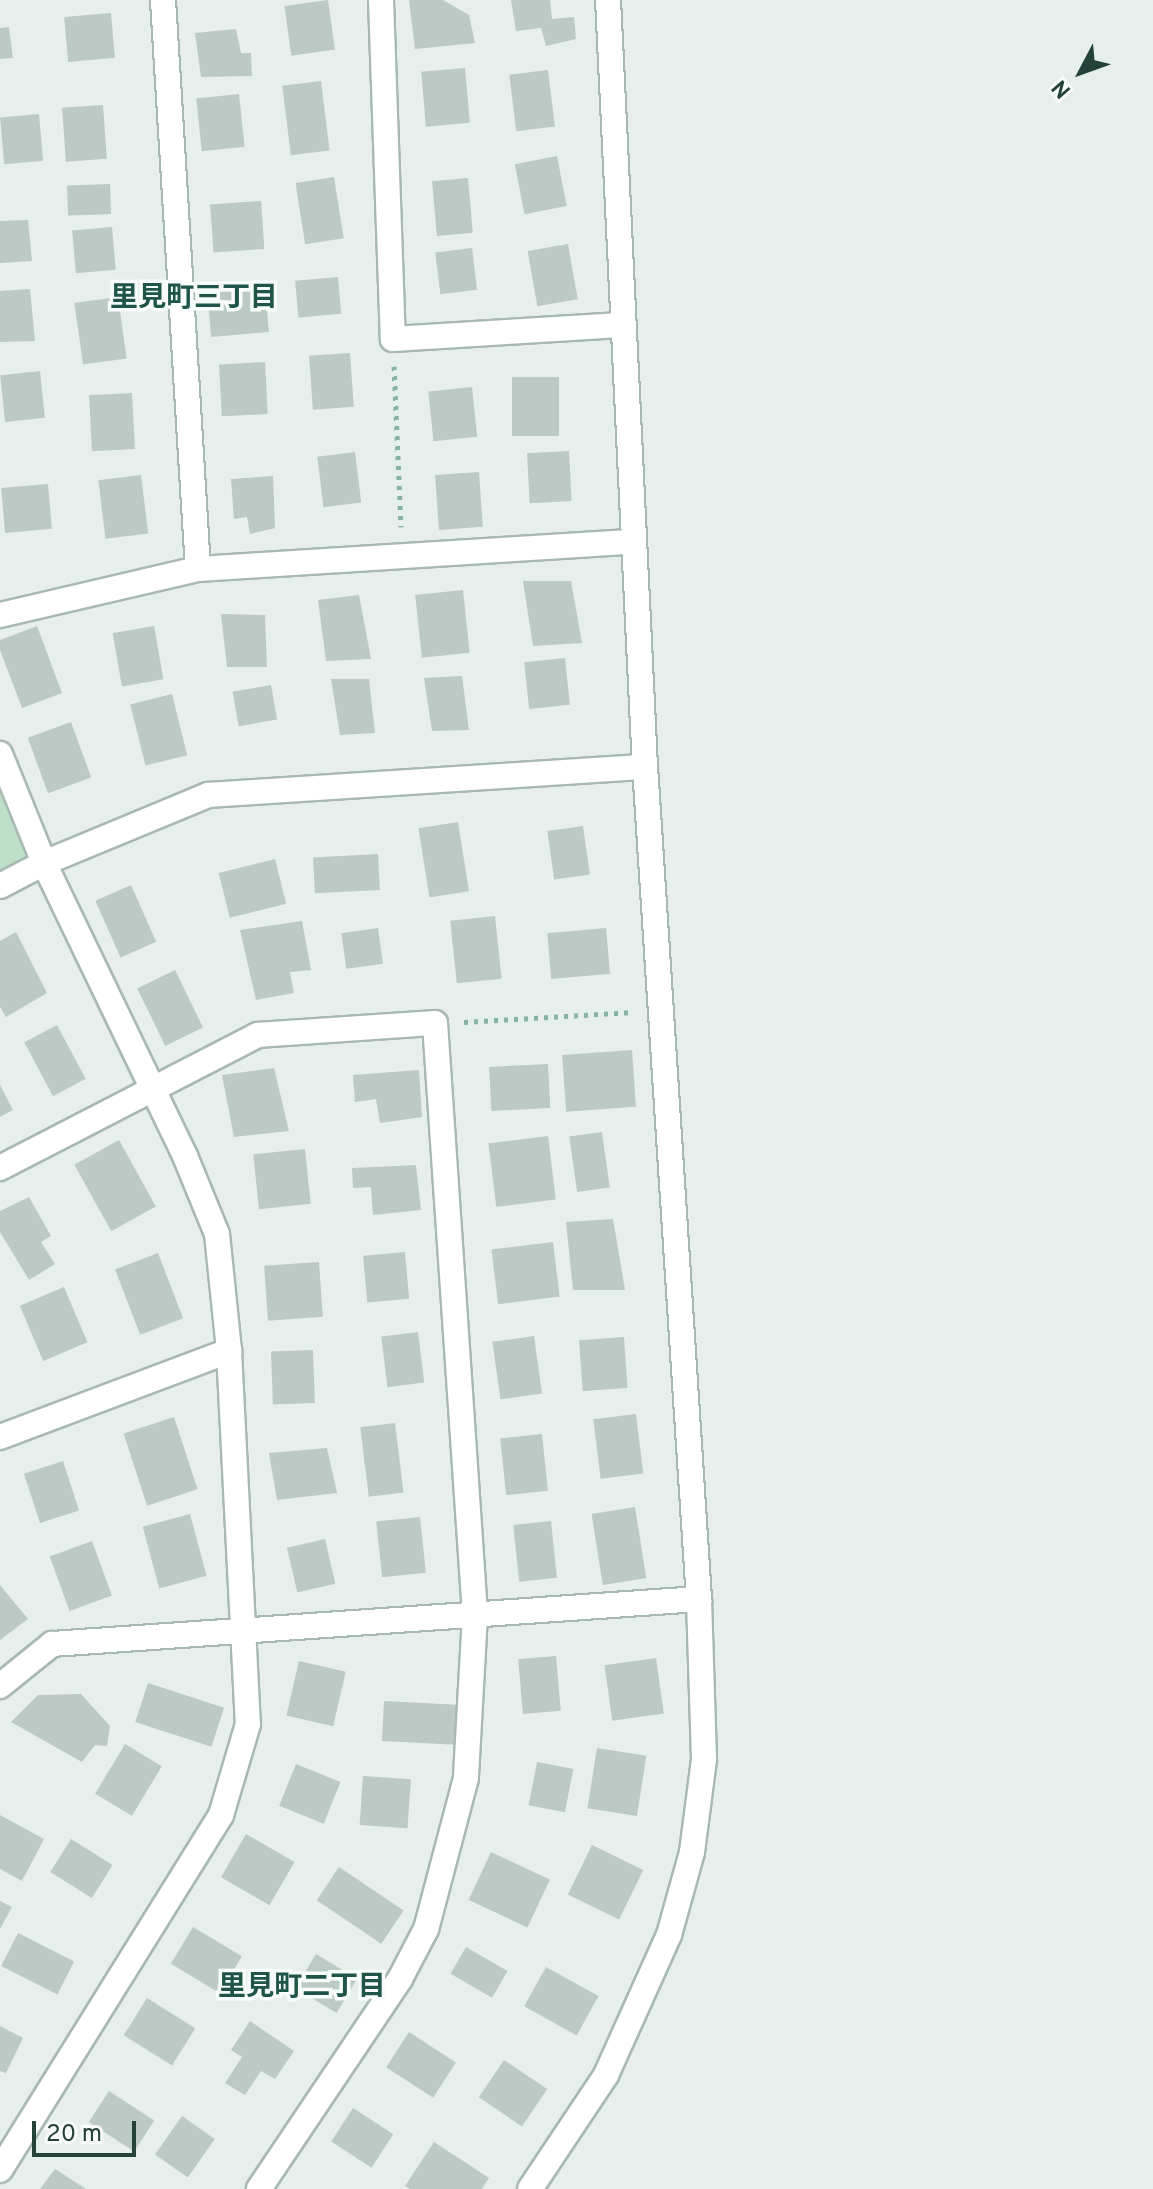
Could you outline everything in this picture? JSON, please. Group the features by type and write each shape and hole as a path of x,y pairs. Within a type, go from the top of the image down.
{"street":[{"path":"163,0 198,569"},
{"path":"381,0 393,339 621,325"},
{"path":"530,2189 606,2075 669,1935 692,1852 704,1759 699,1599 645,767 621,325 608,0"},
{"path":"0,615 198,569 633,542"},
{"path":"0,754 44,863 217,1234 229,1351 248,1724 221,1815 0,2170"},
{"path":"0,886 44,863 208,795 645,767"},
{"path":"0,1168 258,1035 435,1023 475,1615 466,1778 426,1929 400,1979 259,2189"},
{"path":"0,1437 229,1351"},
{"path":"0,1686 52,1644 699,1599"}],"path":[{"path":"393,339 402,556"},
{"path":"435,1023 661,1010"}],"green space":[{"path":"0,754 44,863 0,886"}],"building":[{"path":"328,0 335,50 291,56 284,6"},
{"path":"409,0 443,0 469,15 475,43 415,49"},
{"path":"511,0 550,0 552,19 574,17 576,39 546,46 541,28 516,31"},
{"path":"111,13 115,58 68,62 64,17"},
{"path":"9,27 13,58 0,59 0,28"},
{"path":"236,29 241,53 251,53 252,76 201,77 195,33"},
{"path":"465,68 470,123 426,127 421,72"},
{"path":"548,70 555,127 516,131 509,75"},
{"path":"321,81 330,150 291,155 282,86"},
{"path":"239,94 245,147 202,151 196,98"},
{"path":"103,105 107,159 66,162 62,108"},
{"path":"39,114 43,161 4,164 0,117"},
{"path":"557,156 567,206 525,214 515,164"},
{"path":"334,177 344,238 305,244 295,183"},
{"path":"468,178 473,233 437,236 432,181"},
{"path":"110,184 111,214 68,215 67,186"},
{"path":"261,201 264,249 213,252 210,205"},
{"path":"28,220 32,261 0,263 0,221"},
{"path":"112,227 116,270 76,273 72,230"},
{"path":"568,244 578,299 537,306 528,251"},
{"path":"472,248 477,290 440,294 435,253"},
{"path":"338,277 341,314 298,318 295,281"},
{"path":"265,287 269,332 211,337 207,292"},
{"path":"30,289 35,341 0,342 0,291"},
{"path":"118,297 127,358 83,365 74,303"},
{"path":"350,353 354,407 313,410 309,356"},
{"path":"265,362 268,414 222,416 219,364"},
{"path":"40,371 45,418 5,422 0,375"},
{"path":"512,377 559,377 559,436 512,436"},
{"path":"472,387 477,437 433,441 428,392"},
{"path":"132,393 135,449 92,451 89,395"},
{"path":"569,451 572,501 530,503 527,453"},
{"path":"355,452 361,503 323,507 317,457"},
{"path":"479,472 483,527 439,530 435,475"},
{"path":"141,475 148,534 106,539 98,480"},
{"path":"273,476 275,528 250,534 247,517 234,519 231,479"},
{"path":"48,484 52,529 5,533 1,488"},
{"path":"523,581 571,581 582,643 533,646"},
{"path":"463,590 470,653 422,658 415,595"},
{"path":"359,595 371,659 326,661 318,600"},
{"path":"221,614 265,615 267,667 227,667"},
{"path":"37,626 62,693 22,708 0,650 0,640"},
{"path":"154,626 163,679 122,686 113,633"},
{"path":"565,658 570,705 529,709 524,662"},
{"path":"462,676 469,730 432,731 424,678"},
{"path":"331,679 369,679 375,733 340,735"},
{"path":"271,685 277,719 239,726 233,692"},
{"path":"172,694 187,755 146,766 130,704"},
{"path":"71,722 91,777 48,793 28,738"},
{"path":"458,822 469,891 429,897 418,828"},
{"path":"583,826 590,875 554,880 547,831"},
{"path":"378,854 380,890 315,893 313,857"},
{"path":"275,859 286,904 230,918 219,873"},
{"path":"131,885 156,942 121,958 95,901"},
{"path":"495,916 502,979 457,983 450,921"},
{"path":"302,921 311,970 290,972 294,993 256,1000 240,930"},
{"path":"378,928 383,964 346,969 341,933"},
{"path":"606,928 610,974 551,979 547,933"},
{"path":"16,932 47,993 6,1017 0,1007 0,941"},
{"path":"175,970 203,1028 165,1046 137,988"},
{"path":"57,1025 86,1079 53,1096 24,1042"},
{"path":"632,1050 636,1107 566,1112 562,1055"},
{"path":"548,1064 550,1108 491,1111 489,1067"},
{"path":"274,1068 289,1131 234,1137 222,1075"},
{"path":"419,1070 422,1117 380,1123 376,1099 355,1102 353,1075"},
{"path":"0,1085 13,1110 0,1117"},
{"path":"602,1132 610,1187 577,1192 569,1137"},
{"path":"548,1136 556,1200 496,1207 488,1143"},
{"path":"119,1140 156,1206 111,1231 74,1165"},
{"path":"305,1149 311,1204 259,1209 253,1154"},
{"path":"416,1165 421,1210 373,1215 371,1187 353,1188 352,1168"},
{"path":"29,1197 51,1236 41,1242 55,1264 29,1280 0,1232 0,1211"},
{"path":"613,1219 625,1290 573,1290 566,1222"},
{"path":"553,1242 560,1297 498,1304 491,1250"},
{"path":"405,1252 409,1299 367,1302 363,1256"},
{"path":"158,1253 183,1318 140,1335 115,1269"},
{"path":"319,1262 323,1317 268,1321 264,1266"},
{"path":"64,1287 87,1342 43,1361 20,1306"},
{"path":"418,1332 424,1383 387,1387 381,1337"},
{"path":"534,1336 542,1393 500,1399 492,1342"},
{"path":"624,1337 628,1388 583,1391 579,1340"},
{"path":"313,1350 315,1403 273,1404 271,1351"},
{"path":"636,1414 643,1474 601,1479 593,1419"},
{"path":"174,1417 197,1489 147,1506 124,1433"},
{"path":"395,1423 404,1492 369,1497 360,1427"},
{"path":"542,1434 548,1491 506,1495 500,1438"},
{"path":"327,1448 337,1493 277,1500 269,1453"},
{"path":"63,1461 79,1510 40,1523 24,1474"},
{"path":"635,1507 646,1578 603,1585 592,1514"},
{"path":"190,1514 207,1576 159,1589 143,1527"},
{"path":"420,1517 426,1573 382,1577 376,1522"},
{"path":"551,1521 557,1578 519,1582 513,1525"},
{"path":"325,1539 335,1584 297,1593 287,1548"},
{"path":"92,1541 112,1596 70,1611 50,1556"},
{"path":"0,1585 28,1619 0,1640"},
{"path":"556,1656 561,1711 523,1714 518,1659"},
{"path":"656,1658 664,1713 612,1721 605,1665"},
{"path":"299,1661 346,1672 333,1726 286,1716"},
{"path":"148,1683 224,1708 211,1747 135,1722"},
{"path":"81,1694 110,1726 107,1746 95,1745 82,1762 11,1722 38,1695"},
{"path":"384,1701 457,1705 455,1745 382,1741"},
{"path":"125,1744 162,1766 132,1816 95,1794"},
{"path":"597,1748 646,1756 637,1816 587,1808"},
{"path":"537,1762 573,1769 565,1812 529,1805"},
{"path":"296,1764 341,1782 324,1824 279,1806"},
{"path":"363,1776 411,1779 407,1828 360,1825"},
{"path":"0,1815 44,1839 22,1881 0,1869"},
{"path":"246,1834 294,1862 269,1905 221,1877"},
{"path":"71,1839 113,1865 92,1898 50,1872"},
{"path":"592,1845 643,1870 619,1919 568,1894"},
{"path":"491,1852 550,1879 528,1928 469,1900"},
{"path":"339,1867 404,1911 381,1944 317,1900"},
{"path":"0,1901 12,1907 0,1929"},
{"path":"193,1927 242,1956 220,1993 171,1964"},
{"path":"18,1933 74,1962 57,1995 1,1966"},
{"path":"466,1947 508,1971 492,1998 451,1974"},
{"path":"316,1954 357,1979 337,2013 295,1988"},
{"path":"546,1967 598,1996 577,2035 524,2006"},
{"path":"147,1998 195,2028 172,2066 124,2035"},
{"path":"250,2021 294,2051 275,2079 261,2071 245,2095 225,2083 242,2057 231,2050"},
{"path":"0,2026 23,2038 6,2073 0,2071"},
{"path":"409,2032 456,2062 433,2098 386,2067"},
{"path":"504,2060 547,2089 522,2126 479,2097"},
{"path":"109,2091 154,2120 134,2151 89,2122"},
{"path":"353,2108 393,2134 371,2168 331,2142"},
{"path":"182,2116 215,2139 188,2177 155,2155"},
{"path":"434,2142 489,2178 482,2189 410,2189 405,2186"},
{"path":"55,2169 86,2189 40,2189"}],"district":[{"name":"里見町三丁目","path":"194,299"},
{"name":"里見町二丁目","path":"302,1988"}]}
